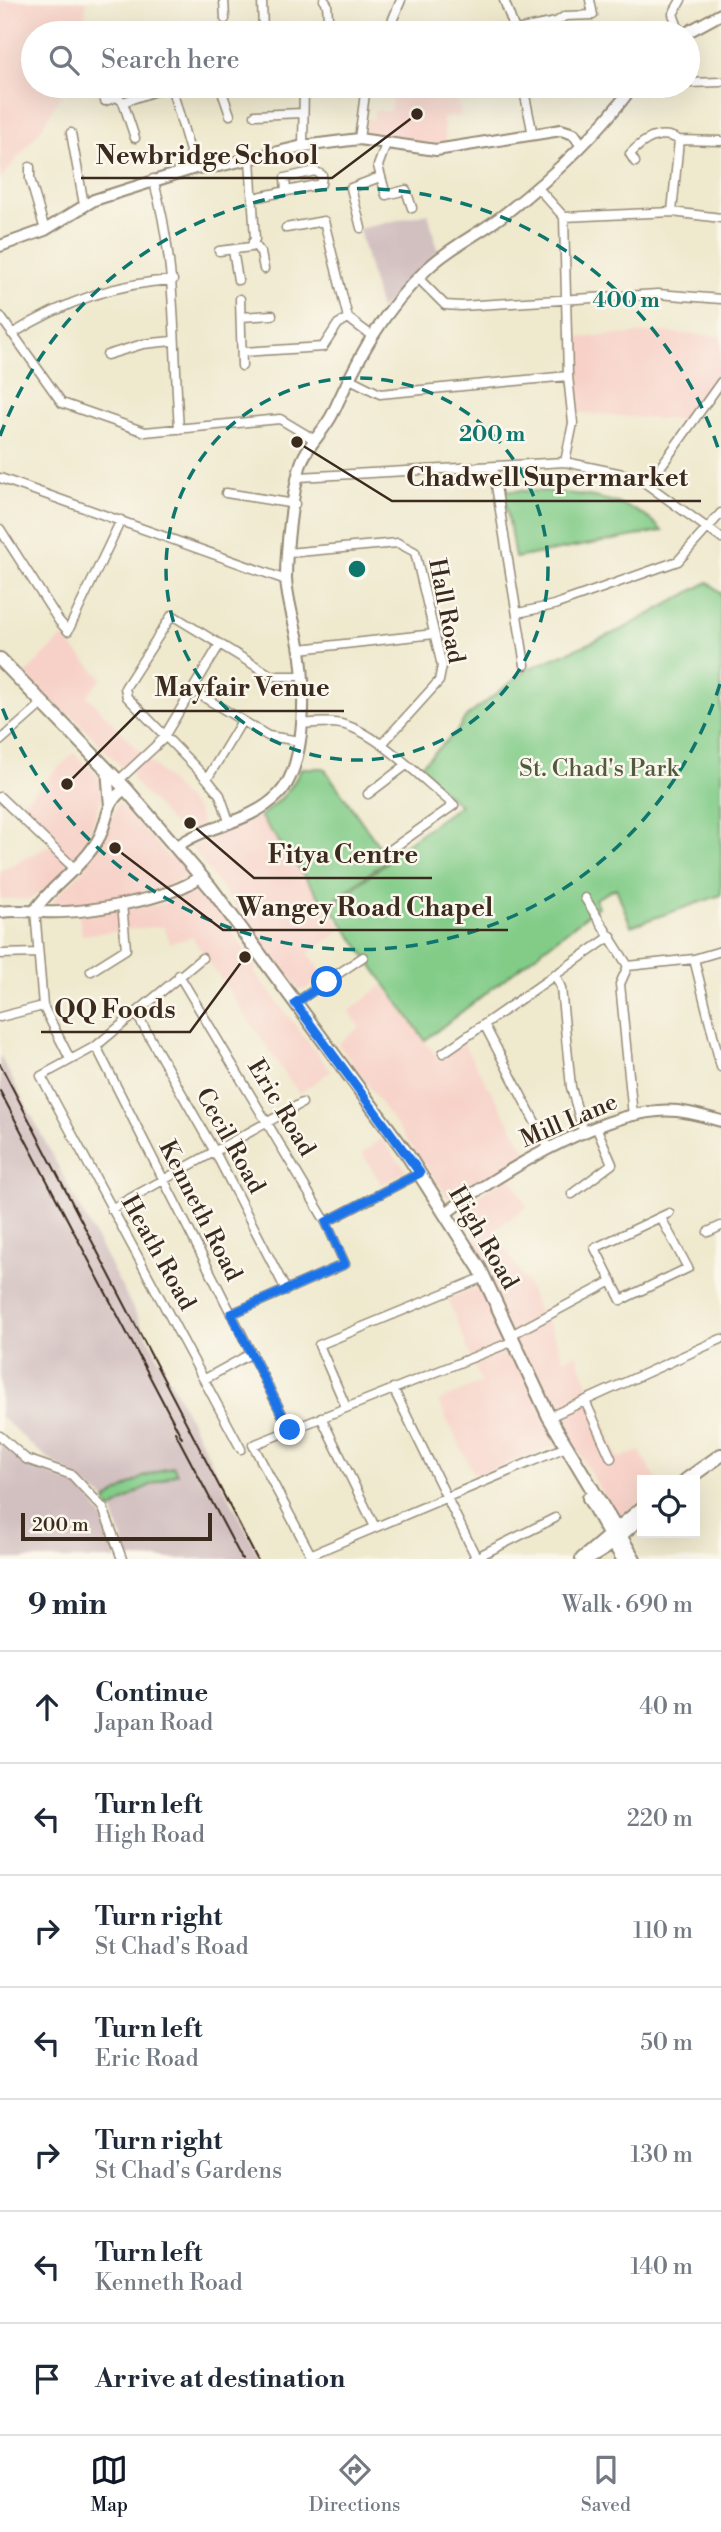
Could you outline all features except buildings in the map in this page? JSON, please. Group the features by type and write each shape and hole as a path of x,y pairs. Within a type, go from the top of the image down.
{"main road":[{"name":"High Road","path":"0,659 107,769 124,781 201,876 420,1173 484,1277 549,1417 614,1536 623,1559"},
{"path":"693,1475 721,1454"},
{"path":"588,1559 637,1513"},
{"path":"582,1559 637,1519"},
{"name":"High Road","path":"614,1536 634,1559"}],"street":[{"path":"224,0 225,19"},
{"path":"262,0 263,21"},
{"path":"324,0 327,21"},
{"path":"392,21 401,0"},
{"path":"504,0 512,21"},
{"path":"558,21 565,16 593,15 590,0"},
{"path":"676,21 673,14 681,0"},
{"path":"700,25 721,14"},
{"path":"700,83 721,82"},
{"path":"105,101 114,98"},
{"path":"118,98 123,102 135,138"},
{"path":"123,102 135,98"},
{"path":"174,98 195,168"},
{"path":"224,98 230,115"},
{"path":"303,98 303,146"},
{"path":"359,139 364,98"},
{"path":"525,98 533,135"},
{"path":"177,847 254,812 281,792 293,774 300,741 301,676 300,649 286,580 287,553 300,467 332,414 348,378 372,336 418,278 440,258 504,215 537,187 622,98"},
{"path":"255,115 302,113"},
{"path":"0,246 45,230 84,205 153,179 303,146 359,139 436,150 568,131 581,144"},
{"path":"71,133 84,205"},
{"path":"635,162 630,154 642,142 657,135 670,135 679,140 721,141"},
{"path":"672,212 679,140"},
{"path":"386,144 378,166 386,195 406,190 412,208"},
{"path":"219,251 251,247 253,242 250,159"},
{"path":"30,167 30,179 45,230"},
{"path":"253,198 321,184 321,175 315,171 285,178 286,191"},
{"path":"361,228 351,188 380,177"},
{"path":"153,179 173,281 172,341 179,429"},
{"path":"537,187 564,217 568,376 573,423 565,462"},
{"path":"564,217 672,212 721,218"},
{"path":"286,228 324,221 348,318 372,336"},
{"path":"253,242 261,253 264,269"},
{"path":"233,250 238,280"},
{"path":"418,278 445,305 658,294 721,299"},
{"path":"12,334 54,310 125,285 173,281"},
{"path":"240,299 242,366"},
{"path":"241,317 272,315"},
{"path":"0,316 62,403 145,432 280,419 315,440"},
{"path":"242,352 323,347 338,324 348,318"},
{"path":"107,355 143,344 172,341"},
{"path":"348,378 380,394 568,376"},
{"path":"649,484 721,383"},
{"path":"299,477 565,462 637,477 721,538"},
{"path":"494,467 526,665"},
{"path":"0,478 286,580"},
{"path":"226,493 295,504"},
{"path":"518,613 554,605 678,561 721,513"},
{"path":"0,529 68,631 121,520"},
{"name":"Hall Road","path":"287,553 398,543 415,552 442,666 439,681 382,744"},
{"path":"230,824 220,795 124,692 172,615 272,676 301,676"},
{"path":"300,649 434,634"},
{"path":"202,958 96,1046 70,1059 43,1006 35,910 76,870 99,837 110,806 124,781 164,736 220,644"},
{"path":"192,690 268,736 300,741"},
{"path":"0,741 43,703"},
{"path":"207,779 242,721"},
{"path":"301,724 348,726 382,744 454,804 386,853"},
{"path":"368,794 405,765"},
{"path":"107,769 110,806"},
{"path":"0,797 76,870"},
{"path":"0,912 51,912 163,896 201,876"},
{"path":"48,896 51,912"},
{"path":"585,898 628,965"},
{"path":"92,971 125,949 122,903"},
{"path":"443,1053 611,936"},
{"path":"628,965 694,959 721,951"},
{"path":"0,954 38,953"},
{"path":"295,1003 363,957"},
{"path":"694,959 721,1067"},
{"path":"628,965 620,984 633,1116"},
{"path":"555,974 561,988 571,1087 584,1134"},
{"name":"Eric Road","path":"179,975 326,1222 345,1264 286,1290"},
{"path":"0,1017 43,1006"},
{"name":"Cecil Road","path":"136,1013 215,1152 286,1290"},
{"path":"485,1026 549,1149"},
{"name":"Kenneth Road","path":"96,1046 290,1430"},
{"name":"Heath Road","path":"70,1059 41,1076 241,1449"},
{"path":"111,1209 302,1103"},
{"name":"Mill Lane","path":"446,1213 497,1176 549,1149 633,1116 667,1111 696,1114 721,1121"},
{"path":"572,1194 612,1164 597,1129"},
{"path":"326,1222 420,1173"},
{"path":"665,1215 688,1268 621,1300 612,1281 595,1248 665,1215"},
{"path":"708,1233 721,1226"},
{"path":"346,1407 319,1345 484,1277"},
{"path":"566,1447 375,1527 312,1557 253,1446 513,1338 612,1281"},
{"path":"231,1314 286,1290"},
{"path":"549,1417 721,1339"},
{"path":"205,1379 252,1353"},
{"path":"393,1388 475,1558 555,1518"},
{"path":"585,1401 611,1458"},
{"path":"321,1417 375,1527"},
{"path":"0,1436 26,1459 72,1475 103,1508 122,1559"}],"shaded area":[{"path":"0,0 87,1 84,21 21,21 21,98 59,98 43,126 0,180"},
{"path":"392,98 457,98 461,116 443,118 446,143 423,143 364,133 367,119 373,120 375,110 390,112"},
{"path":"428,213 438,251 380,310 359,229"},
{"path":"660,332 721,336 721,378 691,421 578,413 575,338"},
{"path":"63,637 102,678 87,696 196,809 203,827 181,833 132,779 133,775 126,767 121,767 71,714 67,718 25,674"},
{"path":"74,753 101,780 103,793 87,840 52,887 27,900 0,898 0,871 53,844 18,807"},
{"path":"118,801 170,859 175,856 187,870 186,877 148,895 55,905 53,900 80,874 105,839"},
{"path":"260,816 343,930 309,953 324,976 304,990 299,990 283,970 191,847"},
{"path":"199,885 257,969 254,972 331,1071 299,1094 192,937 170,943 164,926 82,935 79,915 162,904"},
{"path":"383,985 440,1061 463,1043 528,1154 457,1197 448,1197 338,1044 360,1027 349,1011"},
{"path":"0,1056 261,1559 129,1559 112,1509 140,1490 176,1473 143,1477 106,1500 37,1450 0,1416"},
{"path":"381,1139 406,1170 382,1185 362,1153"},
{"path":"510,1175 527,1207 494,1230 527,1283 540,1315 549,1324 564,1359 576,1354 618,1458 640,1451 654,1475 637,1475 637,1504 622,1515 613,1512 571,1439 475,1477 438,1401 481,1383 448,1299 494,1277 475,1241 486,1234 464,1206"},
{"path":"0,1441 21,1461 83,1489 102,1516 116,1559 0,1559"}],"green space":[{"path":"504,491 565,493 610,501 648,518 662,531 515,558"},
{"name":"St. Chad's Park","path":"708,582 721,593 721,895 631,926 616,888 595,899 598,907 425,1040 330,906 390,860 392,854 460,805 417,769 457,731 465,718 528,669 623,629"},
{"path":"301,768 324,768 388,859 326,906 260,816 284,795"},
{"path":"173,1466 177,1473 140,1490 110,1511 106,1500 143,1477"}],"railway":[{"path":"0,1064 257,1559"},
{"path":"0,1091 182,1438"},
{"path":"175,1432 242,1559"}],"place":[{"name":"Newbridge School","path":"417,114"},
{"name":"Chadwell Supermarket","path":"297,442"},
{"name":"Mayfair Venue","path":"67,784"},
{"name":"Fitya Centre","path":"190,823"},
{"name":"Wangey Road Chapel","path":"115,848"},
{"name":"QQ Foods","path":"245,957"}],"route":[{"path":"290,1430 231,1314 345,1264 326,1222 420,1173 295,1003 327,982"}]}
